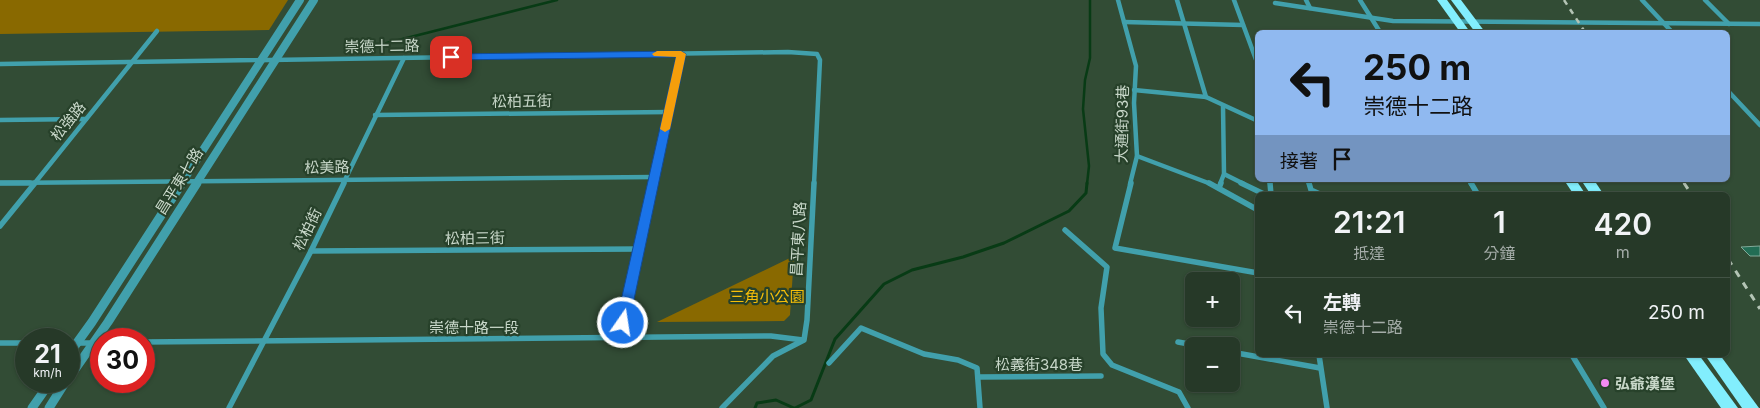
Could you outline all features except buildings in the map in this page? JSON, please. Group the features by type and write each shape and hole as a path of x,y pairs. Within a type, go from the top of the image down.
{"main road":[{"path":"1442,0 1463,30"},
{"path":"1456,0 1478,30"},
{"path":"1692,357 1730,408"},
{"path":"1713,357 1751,408"}],"street":[{"name":"昌平東七路","path":"80,335 97,314 300,0"},
{"name":"昌平東七路","path":"105,328 196,182 314,0"},
{"name":"大通街93巷","path":"1118,0 1136,66 1134,90 1136,156 1115,248 1255,272"},
{"path":"1177,0 1206,96"},
{"path":"1234,0 1255,57"},
{"path":"1306,0 1310,8"},
{"path":"1360,0 1379,30"},
{"path":"1642,0 1670,30"},
{"path":"1705,0 1730,24"},
{"path":"1275,3 1417,22 1760,24"},
{"path":"1124,22 1243,25"},
{"name":"松強路","path":"0,226 157,32"},
{"name":"崇德十二路","path":"0,64 814,52 820,60"},
{"path":"619,338 681,54"},
{"name":"松柏街","path":"228,408 311,252 375,115 404,58"},
{"name":"昌平東八路","path":"804,340 807,320 820,60"},
{"path":"1134,90 1206,96 1223,106 1255,120"},
{"path":"1730,93 1760,125"},
{"path":"1219,188 1224,174 1223,106"},
{"name":"松柏五街","path":"375,115 669,112"},
{"path":"0,120 86,119"},
{"path":"1136,156 1177,169 1219,188 1255,208"},
{"path":"1224,174 1260,192"},
{"name":"松美路","path":"0,183 655,177"},
{"path":"1309,182 1311,190 1315,192"},
{"path":"1065,230 1107,267 1101,308 1103,354 1112,365 1179,392 1188,408"},
{"name":"松柏三街","path":"311,252 640,248"},
{"path":"829,363 861,328 924,354 964,362 977,368 980,408"},
{"name":"崇德十路一段","path":"155,342 771,336 804,340"},
{"path":"722,408 773,356 804,340"},
{"path":"1178,342 1185,343"},
{"path":"0,343 15,343"},
{"name":"昌平東七路","path":"80,364 90,352"},
{"path":"1240,354 1255,356"},
{"path":"1259,357 1320,368"},
{"path":"1319,357 1327,408"},
{"path":"1573,357 1604,408"},
{"name":"松義街348巷","path":"978,377 1101,376"},
{"path":"32,408 42,393"},
{"path":"49,408 58,393"}],"green space":[{"path":"0,0 288,0 269,30 0,34"},
{"name":"三角小公園","path":"794,256 790,315 784,321 657,322"}],"waterway":[{"path":"346,50 367,48 557,0"},
{"path":"1087,184 1089,166 1083,109 1085,80 1090,58 1090,0"},
{"path":"795,408 811,400 835,339 884,284 912,270 963,257 1004,243 1069,211 1086,193 1087,183"},
{"path":"755,408 757,403 776,400 794,408"}],"railway":[{"path":"1564,0 1584,30"},
{"path":"1684,183 1690,192"},
{"path":"1730,262 1760,309"}],"slow traffic":[{"path":"657,54 681,54 665,129"}],"place":[{"name":"弘爺漢堡","path":"1605,383"}],"route":[{"path":"451,57 681,54 623,323"}]}
